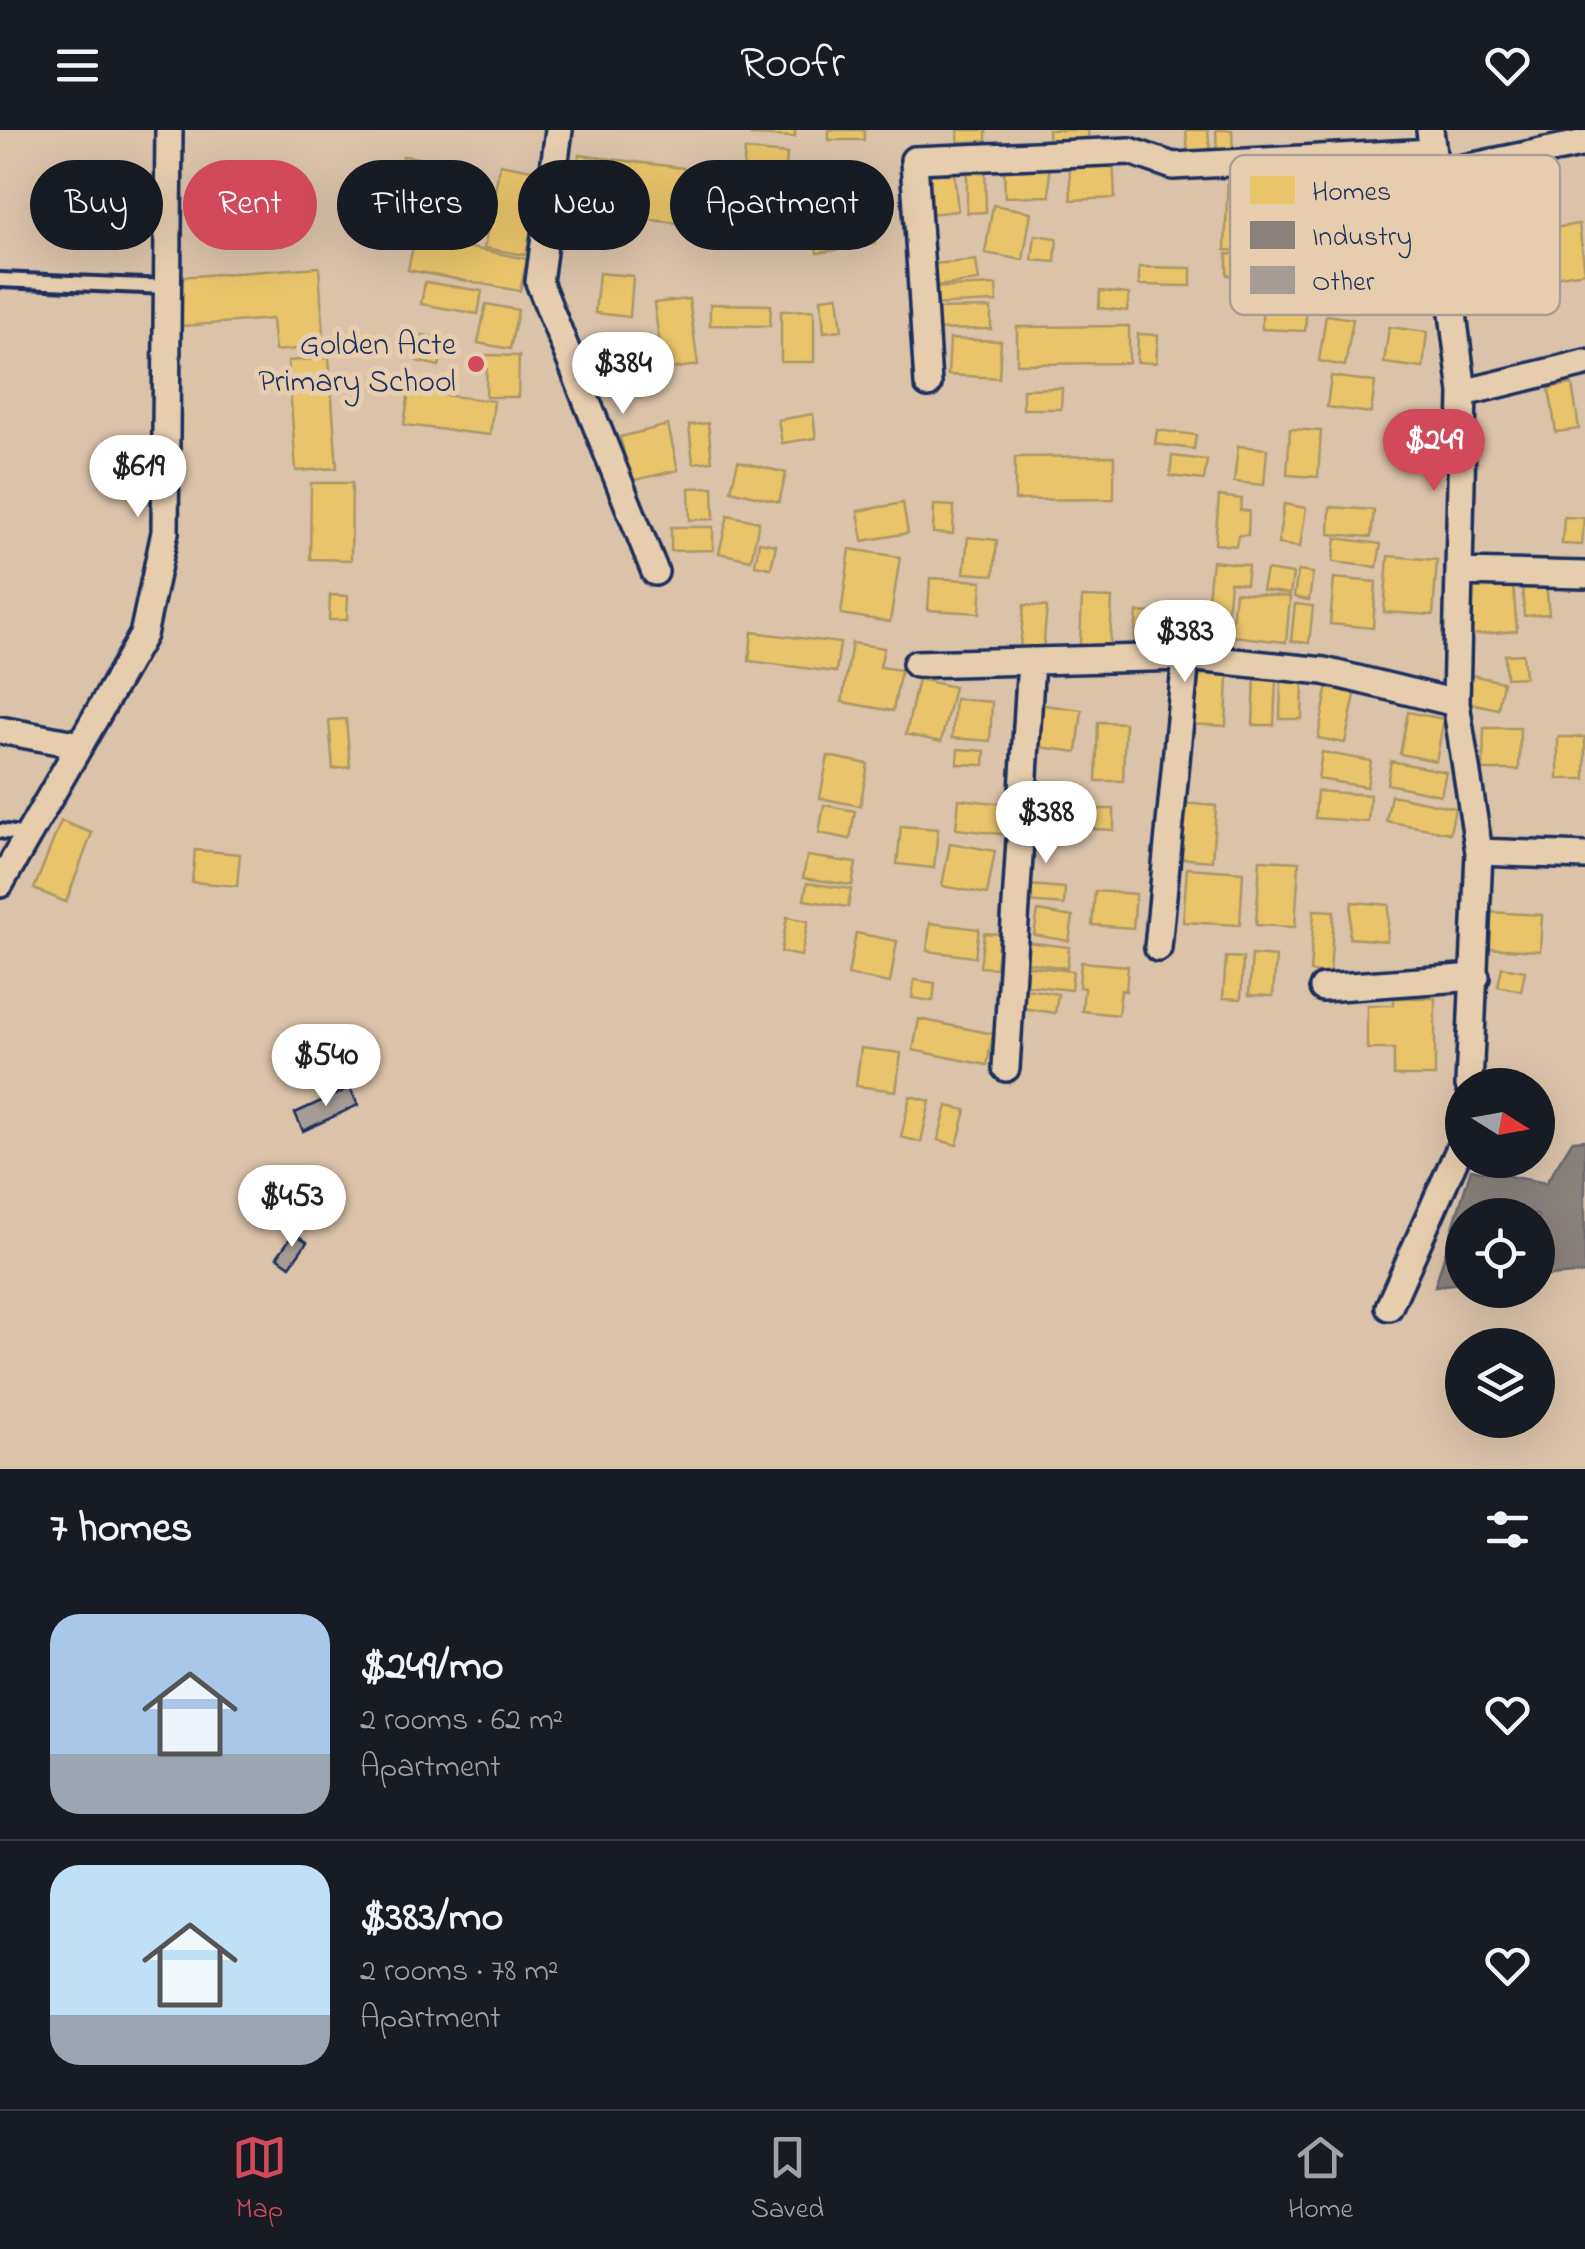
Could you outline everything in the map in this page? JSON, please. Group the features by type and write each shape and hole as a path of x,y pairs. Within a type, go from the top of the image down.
{"street":[{"path":"0,884 143,635 166,532 169,130"},
{"path":"559,130 539,282 656,572"},
{"path":"928,384 914,160 1128,140 1173,166 1230,163"},
{"path":"1376,155 1585,143"},
{"path":"1453,315 1463,392 1456,703 1479,852 1470,1068"},
{"path":"1463,392 1585,363"},
{"path":"1460,572 1585,576"},
{"path":"916,664 1186,658 1324,671 1456,703"},
{"path":"1158,948 1186,658"},
{"path":"1006,1068 1031,660"},
{"path":"0,730 80,745"},
{"path":"1479,852 1585,856"},
{"path":"1323,988 1476,977"},
{"path":"1389,1307 1446,1178"}],"lane":[{"path":"0,280 168,287"},
{"path":"0,831 28,836"}],"building: Homes":[{"path":"751,130 795,130 795,137 751,135"},
{"path":"829,130 864,130 864,140 829,140"},
{"path":"958,130 986,130 986,141 958,142"},
{"path":"1048,130 1088,130 1089,144 1049,147"},
{"path":"1186,130 1208,130 1210,153 1188,155"},
{"path":"1216,130 1232,130 1233,153 1217,154"},
{"path":"745,150 787,154 786,160 744,160"},
{"path":"579,155 619,160 578,160"},
{"path":"403,156 435,160 403,160"},
{"path":"1113,158 1115,198 1071,200 1069,160"},
{"path":"967,163 985,163 986,212 967,213"},
{"path":"1049,163 1050,196 1005,197 1004,165"},
{"path":"500,164 518,167 518,250 527,250 526,255 496,250"},
{"path":"650,164 670,166 670,222 650,220"},
{"path":"954,173 958,211 929,214 926,175"},
{"path":"1228,173 1230,173 1230,250 1225,250"},
{"path":"993,205 1031,212 1023,260 985,253"},
{"path":"1579,224 1585,272 1560,276 1560,227"},
{"path":"1035,235 1057,238 1055,262 1032,260"},
{"path":"412,250 481,250 527,259 520,291 408,270"},
{"path":"1227,254 1230,254 1230,275"},
{"path":"976,260 979,281 926,287 924,265"},
{"path":"319,267 324,347 275,351 272,319 182,326 179,277"},
{"path":"1139,267 1191,268 1191,286 1139,285"},
{"path":"599,273 633,276 630,317 595,313"},
{"path":"425,282 482,291 478,314 421,304"},
{"path":"996,285 997,302 928,305 927,288"},
{"path":"1100,291 1129,294 1127,311 1099,308"},
{"path":"838,296 842,330 824,332 821,298"},
{"path":"689,299 698,365 663,370 654,303"},
{"path":"486,304 518,310 510,349 478,343"},
{"path":"710,304 771,305 770,326 710,325"},
{"path":"991,308 991,329 934,330 933,309"},
{"path":"814,310 814,362 781,362 781,311"},
{"path":"1262,315 1306,315 1305,331 1262,329"},
{"path":"1326,315 1353,319 1345,366 1319,361"},
{"path":"1129,326 1129,363 1017,364 1017,327"},
{"path":"1389,327 1427,332 1423,368 1384,363"},
{"path":"1138,334 1158,335 1156,363 1137,362"},
{"path":"423,335 446,340 439,366 417,361"},
{"path":"950,339 1001,341 999,378 948,375"},
{"path":"487,355 519,356 518,397 486,397"},
{"path":"329,358 337,468 296,471 288,361"},
{"path":"1331,376 1375,382 1371,413 1327,407"},
{"path":"1572,384 1579,429 1556,432 1549,388"},
{"path":"1062,388 1061,409 1023,409 1023,389"},
{"path":"409,391 494,401 490,435 404,425"},
{"path":"813,414 816,438 782,443 778,420"},
{"path":"708,423 712,461 693,463 689,425"},
{"path":"668,425 678,470 631,481 620,437"},
{"path":"1290,429 1321,431 1318,477 1287,475"},
{"path":"1157,430 1196,435 1194,449 1155,444"},
{"path":"1238,446 1267,449 1264,485 1234,482"},
{"path":"1114,456 1114,499 1015,500 1015,457"},
{"path":"1172,456 1207,460 1204,480 1170,476"},
{"path":"738,461 786,473 779,502 731,490"},
{"path":"311,483 352,483 351,560 310,559"},
{"path":"713,487 714,519 690,520 689,488"},
{"path":"1219,496 1242,499 1240,510 1249,511 1248,535 1238,535 1236,546 1215,544"},
{"path":"903,503 908,533 863,541 858,511"},
{"path":"1284,504 1306,508 1300,547 1278,544"},
{"path":"934,505 954,506 953,534 933,533"},
{"path":"1330,507 1374,510 1371,537 1329,534"},
{"path":"728,515 759,522 751,560 719,553"},
{"path":"1564,517 1584,518 1582,545 1562,544"},
{"path":"671,527 713,527 713,550 671,551"},
{"path":"968,537 997,540 994,575 964,573"},
{"path":"1336,538 1381,544 1377,567 1333,562"},
{"path":"759,542 776,545 771,568 755,565"},
{"path":"850,549 900,557 890,622 841,614"},
{"path":"1388,556 1437,560 1433,615 1384,612"},
{"path":"1212,561 1248,565 1246,584 1230,582 1225,635 1204,633"},
{"path":"1266,570 1293,574 1290,594 1262,590"},
{"path":"1298,571 1313,573 1309,600 1294,597"},
{"path":"930,578 982,581 980,613 928,610"},
{"path":"1334,578 1376,582 1373,628 1330,624"},
{"path":"1546,582 1549,614 1524,616 1522,584"},
{"path":"1513,584 1517,631 1471,635 1467,587"},
{"path":"1235,592 1290,597 1286,642 1231,636"},
{"path":"330,595 348,596 347,620 329,620"},
{"path":"1082,597 1112,598 1110,646 1080,645"},
{"path":"1295,604 1313,606 1309,643 1291,641"},
{"path":"1024,605 1047,607 1043,650 1020,648"},
{"path":"1137,612 1164,614 1162,646 1134,644"},
{"path":"1168,612 1199,615 1196,640 1165,637"},
{"path":"752,632 840,643 836,672 749,661"},
{"path":"852,643 884,648 880,667 901,670 893,711 842,702"},
{"path":"1523,654 1525,677 1506,678 1505,655"},
{"path":"1189,673 1228,675 1226,726 1187,724"},
{"path":"1471,675 1503,682 1498,709 1466,702"},
{"path":"1255,677 1276,678 1274,725 1253,725"},
{"path":"918,679 954,687 941,742 906,734"},
{"path":"1281,681 1303,681 1302,719 1280,719"},
{"path":"1328,685 1356,690 1345,743 1318,738"},
{"path":"955,699 992,702 990,741 952,738"},
{"path":"1037,704 1082,710 1077,752 1032,746"},
{"path":"1408,712 1444,719 1436,761 1400,754"},
{"path":"346,719 350,767 333,769 329,720"},
{"path":"1098,722 1125,723 1123,781 1096,781"},
{"path":"1484,728 1520,728 1519,770 1483,770"},
{"path":"1558,737 1585,737 1585,779 1558,779"},
{"path":"958,749 985,751 984,765 957,764"},
{"path":"1322,752 1371,761 1367,787 1318,779"},
{"path":"828,756 868,764 860,806 820,798"},
{"path":"1391,761 1446,772 1441,795 1387,784"},
{"path":"1317,791 1370,795 1368,822 1315,818"},
{"path":"1391,795 1455,808 1450,833 1386,821"},
{"path":"959,799 1005,804 1002,834 956,829"},
{"path":"1032,799 1082,803 1079,833 1029,828"},
{"path":"1182,803 1216,806 1212,861 1178,858"},
{"path":"824,805 855,811 850,839 819,833"},
{"path":"1094,809 1114,809 1114,830 1093,829"},
{"path":"61,821 92,833 66,902 34,889"},
{"path":"901,826 938,829 934,868 897,864"},
{"path":"950,843 995,851 987,894 942,886"},
{"path":"195,850 240,854 237,886 192,882"},
{"path":"807,856 856,863 852,885 803,878"},
{"path":"1260,860 1299,862 1295,927 1256,925"},
{"path":"1187,868 1243,872 1240,925 1183,922"},
{"path":"807,883 851,889 848,907 804,900"},
{"path":"1028,885 1065,888 1064,905 1026,902"},
{"path":"1095,891 1136,894 1133,928 1092,925"},
{"path":"1352,902 1389,905 1387,941 1349,938"},
{"path":"1314,910 1334,911 1330,974 1310,972"},
{"path":"1038,911 1073,917 1069,941 1034,935"},
{"path":"1487,912 1542,915 1540,951 1485,948"},
{"path":"787,917 808,921 801,956 781,952"},
{"path":"930,923 979,929 975,957 927,951"},
{"path":"856,933 897,941 890,983 848,975"},
{"path":"984,933 999,934 996,968 980,967"},
{"path":"1026,942 1069,947 1067,968 1024,962"},
{"path":"1252,955 1276,957 1273,996 1249,995"},
{"path":"1226,957 1243,958 1241,999 1223,998"},
{"path":"1081,962 1128,966 1126,991 1121,990 1118,1015 1082,1011"},
{"path":"1020,965 1073,971 1071,990 1017,984"},
{"path":"1502,967 1525,971 1521,991 1498,986"},
{"path":"914,980 935,983 933,1001 912,998"},
{"path":"1020,988 1058,994 1055,1013 1016,1007"},
{"path":"1394,998 1435,998 1435,1076 1394,1076 1394,1049 1367,1049 1367,1005 1394,1005"},
{"path":"919,1019 993,1034 987,1065 913,1050"},
{"path":"861,1048 901,1053 896,1091 856,1086"},
{"path":"910,1096 930,1101 921,1142 901,1137"},
{"path":"947,1106 966,1110 957,1145 938,1140"}],"building: Industry":[{"path":"1585,1140 1585,1273 1555,1276 1555,1198 1462,1198 1468,1178 1519,1178 1546,1183 1555,1178 1555,1168 1572,1141"},
{"path":"1445,1254 1445,1285 1435,1286"}],"building: Other":[{"path":"350,1088 358,1105 303,1131 295,1113"},
{"path":"294,1233 307,1242 290,1266 277,1257"}],"place":[{"name":"Golden Acte Primary School","path":"476,364"}]}
